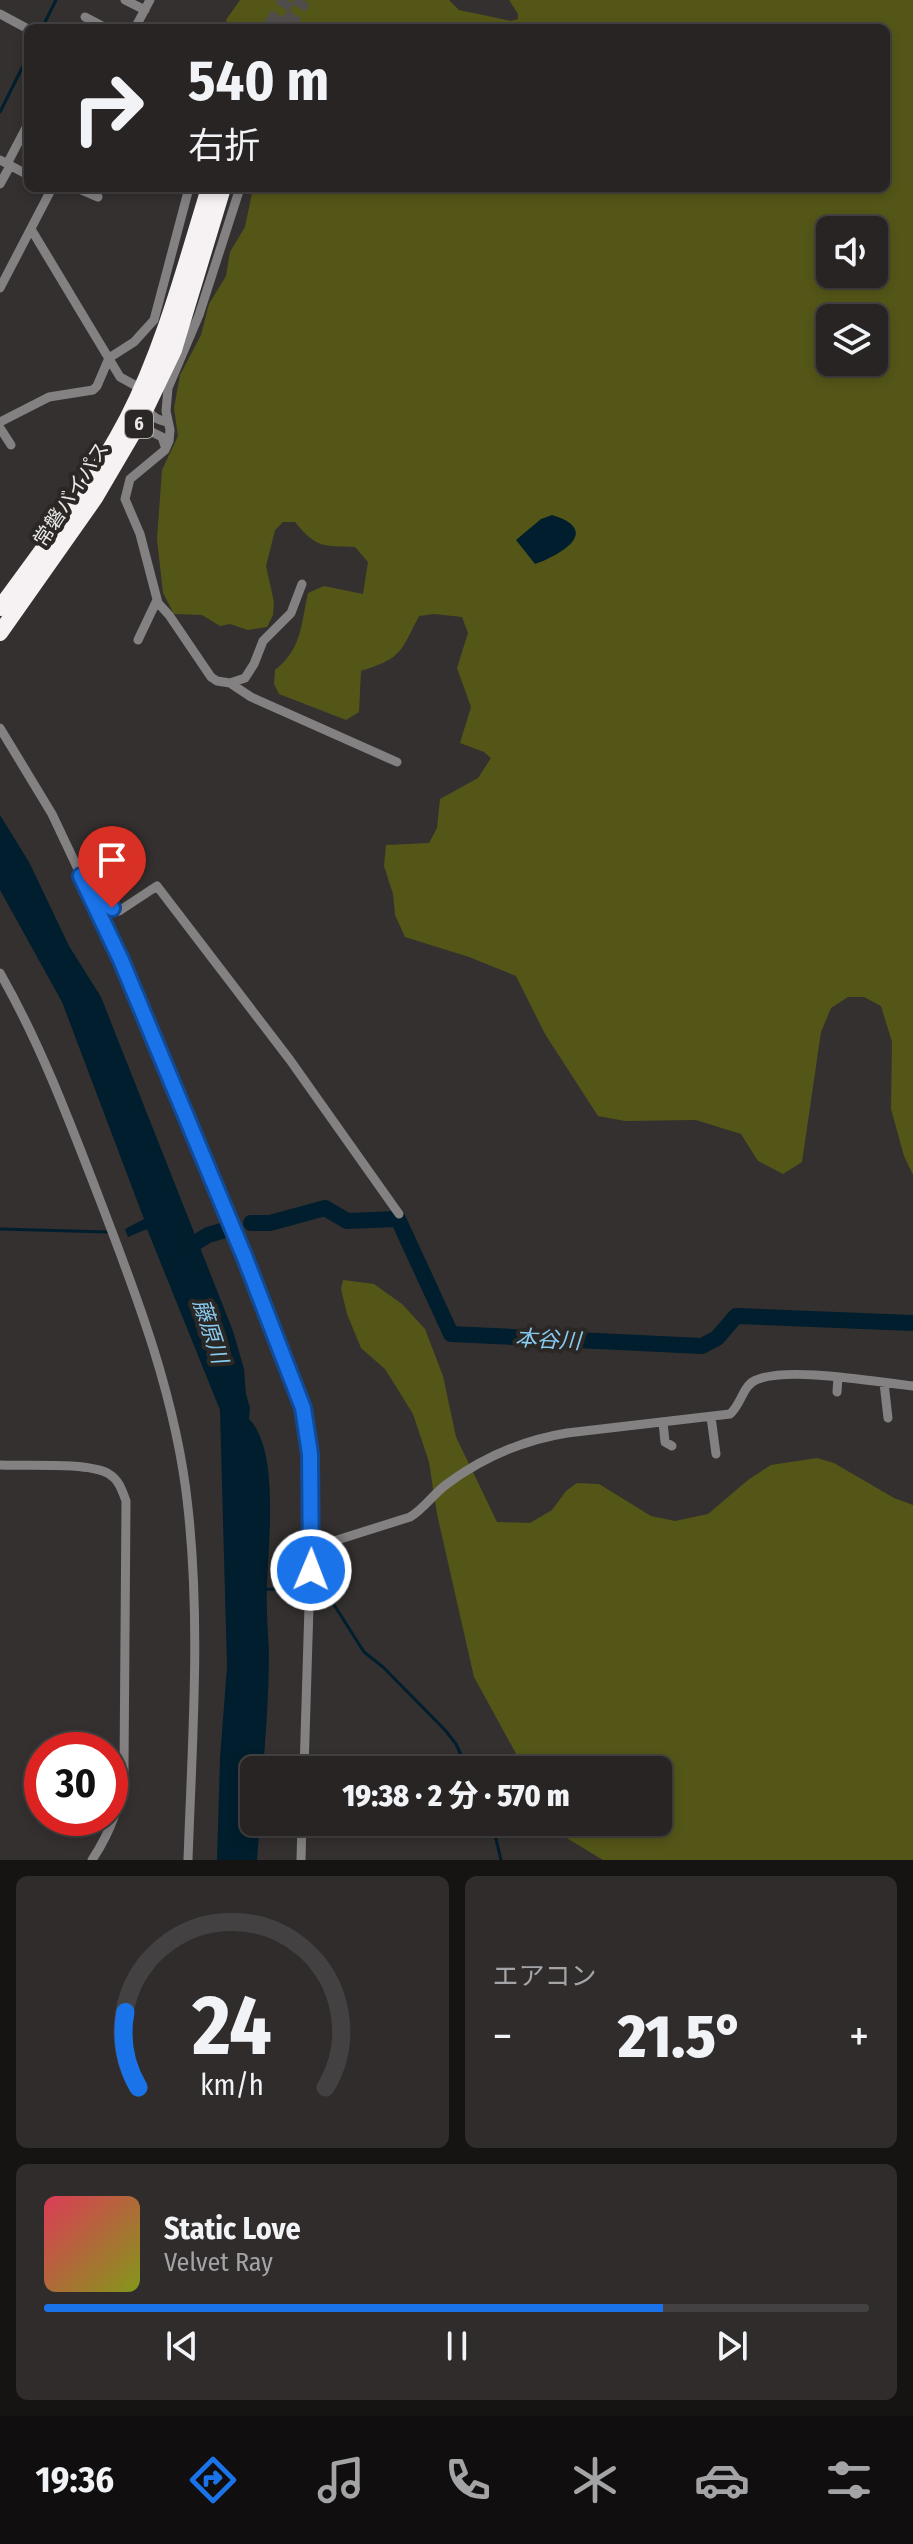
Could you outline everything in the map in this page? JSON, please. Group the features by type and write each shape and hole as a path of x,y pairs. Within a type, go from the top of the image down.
{"highway":[{"name":"常磐バイパス","path":"0,608 71,509 126,419 159,344 208,192"},
{"name":"常磐バイパス","path":"0,633 95,498 138,425 174,350 222,192"}],"street":[{"path":"125,0 147,5 139,24"},
{"path":"0,14 24,27"},
{"path":"85,17 98,24"},
{"path":"0,184 6,163 24,131"},
{"path":"6,163 24,173"},
{"path":"0,288 50,192"},
{"path":"86,192 98,197"},
{"path":"11,445 0,425 49,397 93,390 109,358 134,342 154,320 188,192"},
{"path":"239,192 199,315 168,388 166,411 169,441 165,450 130,479 125,499 140,534 157,600 211,677 230,683 251,697 397,762"},
{"path":"31,229 120,377 140,388"},
{"path":"147,406 153,416 168,422"},
{"path":"138,425 162,437 165,450"},
{"path":"230,683 245,678 249,673 263,641 291,613 302,584"},
{"path":"138,640 157,600"},
{"path":"0,728 52,814 121,960 239,1244 303,1408 310,1454 311,1541 304,1756"},
{"path":"81,876 90,878 107,904 119,911 157,886 290,1060 399,1214"},
{"path":"0,973 61,1099 93,1181 132,1289 178,1434 193,1561 196,1645 188,1860"},
{"path":"311,1541 334,1541 410,1517 444,1485 484,1459 543,1438 730,1414 748,1384 755,1380 786,1375 838,1377 913,1386"},
{"path":"837,1392 838,1377"},
{"path":"884,1383 888,1418"},
{"path":"711,1417 716,1454"},
{"path":"663,1422 665,1442 672,1446"},
{"path":"0,1465 91,1468 108,1473 120,1485 126,1501 123,1781 116,1816 92,1860"},
{"path":"301,1860 302,1836"}],"shaded area":[{"path":"240,0 449,0 459,10 511,21 518,19 518,14 509,0 913,0 913,1175 904,1156 891,1109 892,1042 881,1006 864,997 848,997 831,1008 821,1032 802,1162 783,1174 758,1161 741,1134 696,1120 625,1121 598,1116 545,1034 516,976 405,937 395,915 393,894 384,866 386,845 429,843 437,828 440,799 478,778 491,758 460,743 471,707 457,668 468,633 462,617 419,616 408,638 392,658 361,671 359,712 346,720 279,694 274,684 275,670 295,645 308,593 324,586 363,594 368,562 355,547 321,544 309,537 295,522 283,522 275,530 266,566 274,602 273,615 267,627 248,630 230,624 220,626 202,615 174,614 163,593 157,539 162,470 178,436 174,408 180,375 201,335 209,304 226,276 230,252 245,227 252,192 890,192 890,24 228,24 226,20"},
{"path":"343,1280 374,1284 402,1304 425,1329 443,1376 456,1437 497,1522 530,1523 552,1510 566,1491 577,1483 599,1484 651,1516 675,1521 708,1514 771,1465 817,1458 834,1463 894,1498 913,1505 913,1860 603,1860 563,1836 672,1836 672,1756 517,1756 474,1677 437,1514 429,1462 413,1414 385,1369 361,1348 341,1289"}],"water":[{"path":"552,515 567,521 576,535 556,555 535,564 516,540 541,519"},
{"name":"藤原川","path":"0,815 29,862 69,946 101,997 233,1331 244,1369 249,1419 259,1433 265,1452 270,1498 267,1594 269,1668 264,1756 240,1756 240,1836 259,1836 257,1860 217,1860 227,1667 220,1410 147,1229 128,1237 125,1229 144,1219 62,1002 0,890"}],"waterway":[{"path":"44,24 56,0"},
{"path":"0,112 24,64"},
{"name":"本谷川","path":"251,1223 270,1223 325,1208 347,1221 398,1219 451,1334 702,1346 717,1338 736,1316 913,1323"},
{"path":"0,1229 108,1232"},
{"name":"本谷川","path":"184,1250 208,1235 225,1230"},
{"path":"264,1589 330,1591 331,1600 364,1652 445,1730 462,1756"},
{"path":"495,1836 501,1860"}],"tunnel":[{"path":"272,24 287,0"},
{"path":"288,24 303,0"}],"route":[{"path":"112,908 94,882 81,876 121,960 245,1258 303,1408 310,1454 311,1570"}]}
